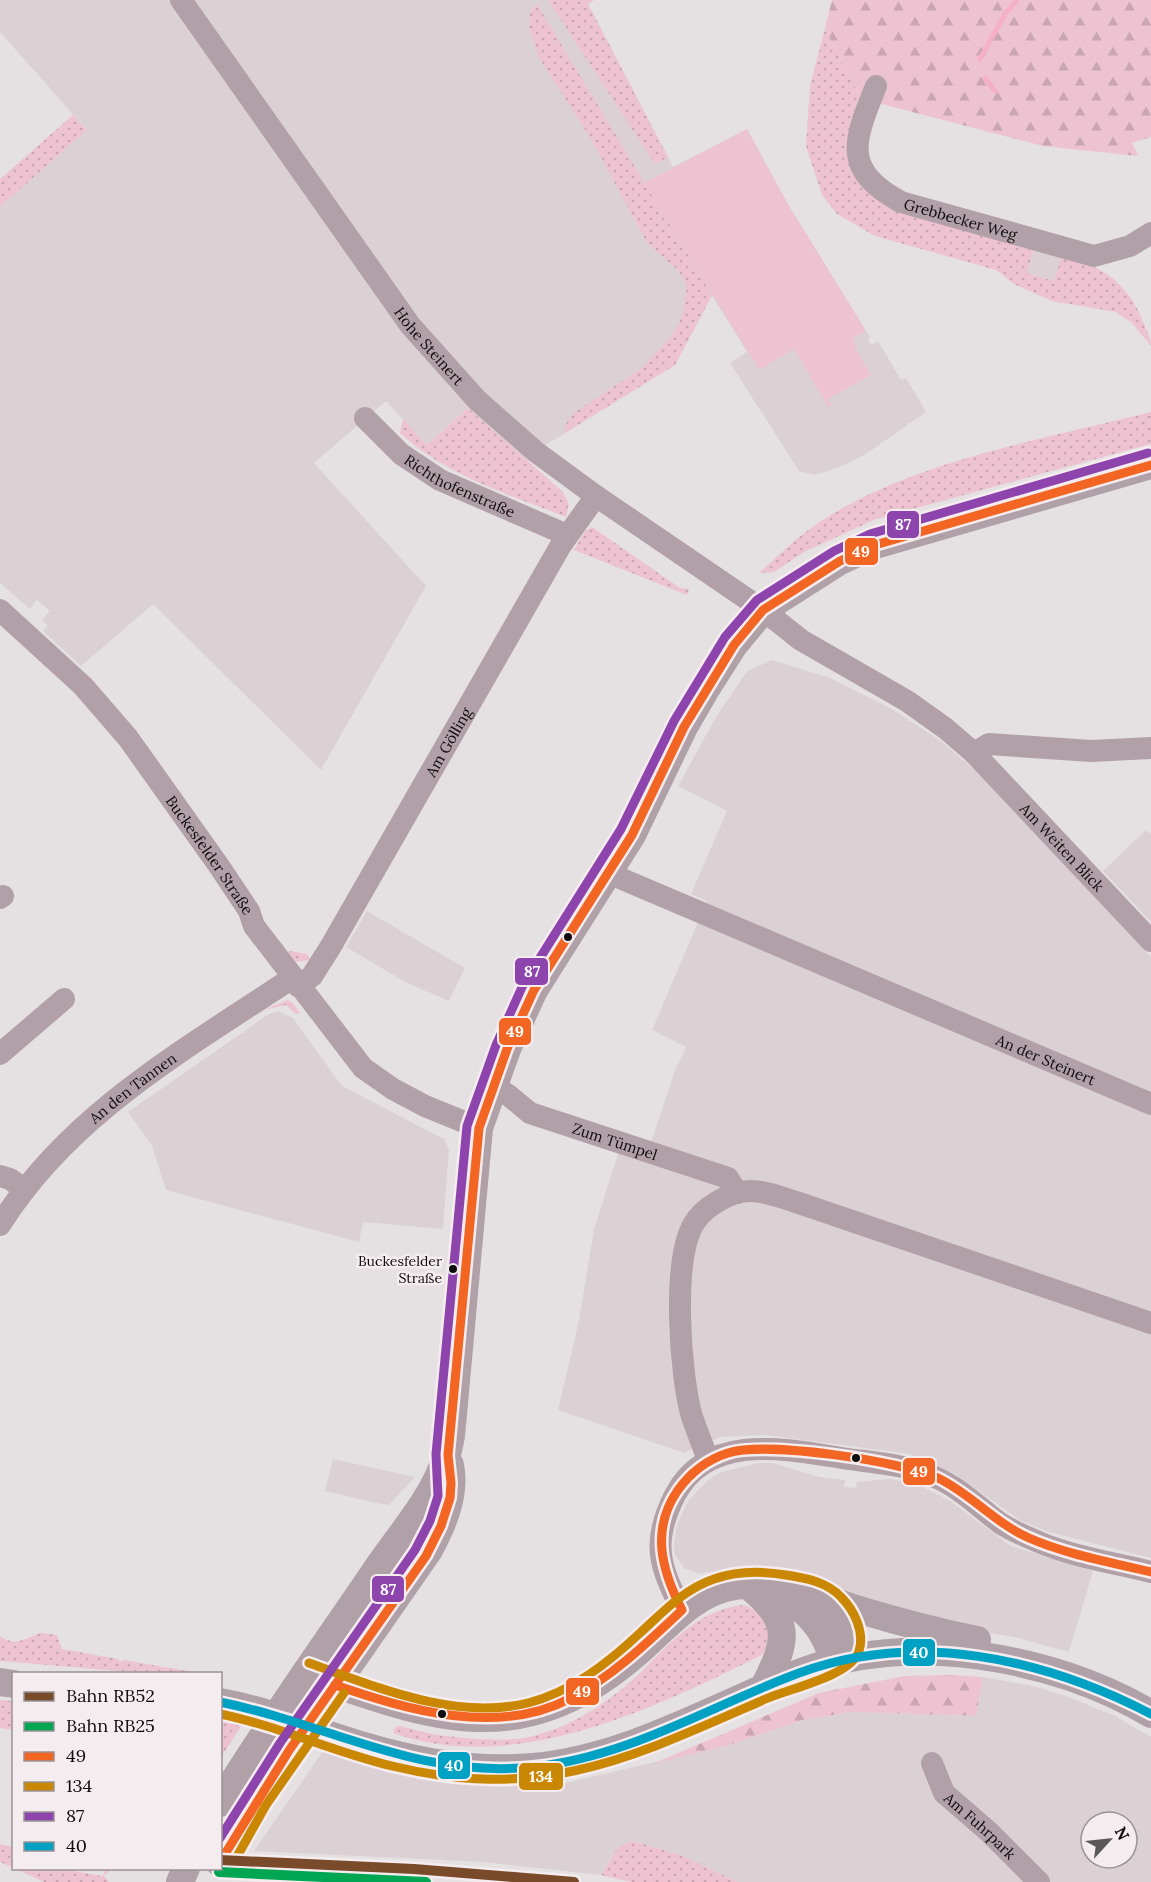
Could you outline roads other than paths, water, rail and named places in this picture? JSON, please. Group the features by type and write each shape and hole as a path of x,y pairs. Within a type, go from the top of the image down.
{"main road":[{"path":"222,1800 263,1734 439,1479 448,1455 479,1128 493,1088 507,1049 534,990 632,835 701,698 734,645 763,610 840,561 875,545 1151,465"},
{"path":"222,1859 242,1821 401,1592 435,1538 453,1483 448,1455"},
{"path":"297,1684 328,1695 379,1700 463,1718 514,1718 542,1711 585,1691 623,1665 682,1610 718,1590 761,1586 812,1593 828,1600 946,1634 1068,1662 1088,1682"},
{"path":"761,1586 817,1623 836,1660"},
{"path":"761,1586 780,1619 782,1632 775,1665 764,1687"},
{"path":"828,1600 840,1614 848,1635 845,1653 836,1660"},
{"path":"222,1702 253,1708 403,1757 461,1767 503,1769 536,1767 621,1746 688,1722 764,1687 836,1660 959,1652 1013,1661 1088,1682 1120,1696 1151,1714"}],"street":[{"name":"Hohe Steinert","path":"181,0 312,189 416,333 485,408 536,452 596,496 763,610"},
{"name":"Grebbecker Weg","path":"876,86 858,131 856,152 867,175 876,185 901,202 1094,256 1130,246 1151,233"},
{"name":"Richthofenstraße","path":"364,418 401,454 434,476 567,535"},
{"name":"Am Gölling","path":"295,982 312,976 349,917 567,535 596,496"},
{"name":"Buckesfelder Straße","path":"0,610 83,686 128,738 198,835 249,911 252,922 349,1054 372,1075 425,1106 479,1128"},
{"name":"Am Weiten Blick","path":"763,610 801,640 907,701 945,728 974,753 1151,941"},
{"path":"974,753 989,744 1091,751 1151,748"},
{"name":"An der Steinert","path":"608,873 1151,1104"},
{"name":"An den Tannen","path":"0,1225 24,1190 74,1134 103,1109 295,982"},
{"path":"0,1054 63,999"},
{"name":"Zum Tümpel","path":"493,1088 507,1094 530,1113 728,1178 737,1192"},
{"path":"0,1176 10,1179 24,1190"},
{"path":"708,1460 692,1416 686,1380 681,1307 682,1266 688,1237 694,1223 719,1201 737,1192 761,1191 799,1203 1151,1323"},
{"path":"682,1610 665,1578 660,1560 663,1520 679,1489 708,1460 739,1449 764,1448 904,1467 939,1478 1002,1524 1044,1544 1151,1572"},
{"name":"Am Fuhrpark","path":"932,1763 944,1793 989,1832 1039,1882"}],"waterway":[{"path":"980,59 1005,14 1017,0"},
{"path":"985,78 995,91"}],"rail line":[{"name":"RB52","path":"222,1860 414,1869 574,1882"},
{"name":"RB25","path":"219,1872 426,1882"}],"place":[{"name":"Buckesfelder Straße","path":"453,1269"}]}
